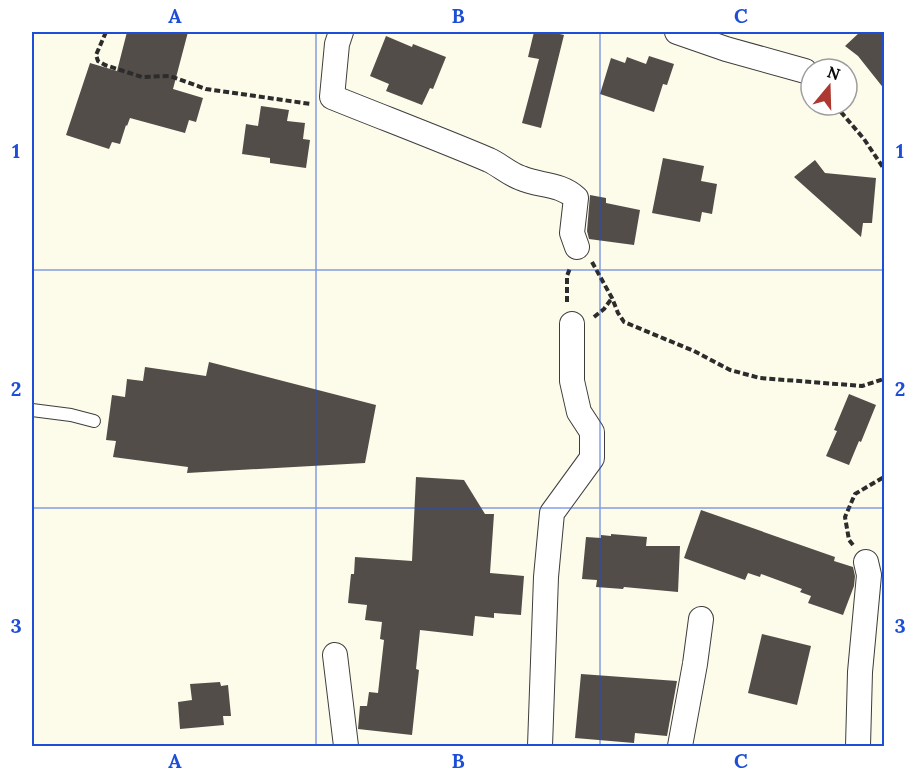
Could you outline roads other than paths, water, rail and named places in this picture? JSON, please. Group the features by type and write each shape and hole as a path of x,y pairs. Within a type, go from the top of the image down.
{"street":[{"path":"341,32 337,44 332,97 466,150 520,178 568,191 576,198 572,233 577,247"},
{"path":"677,32 726,49 799,69"},
{"path":"540,747 546,577 552,513 592,458 592,432 579,412 572,381 573,324"},
{"path":"858,747 860,672 869,575 866,562"},
{"path":"680,747 695,664 700,619"},
{"path":"335,655 346,747"}],"lane":[{"path":"32,410 94,421"}]}
